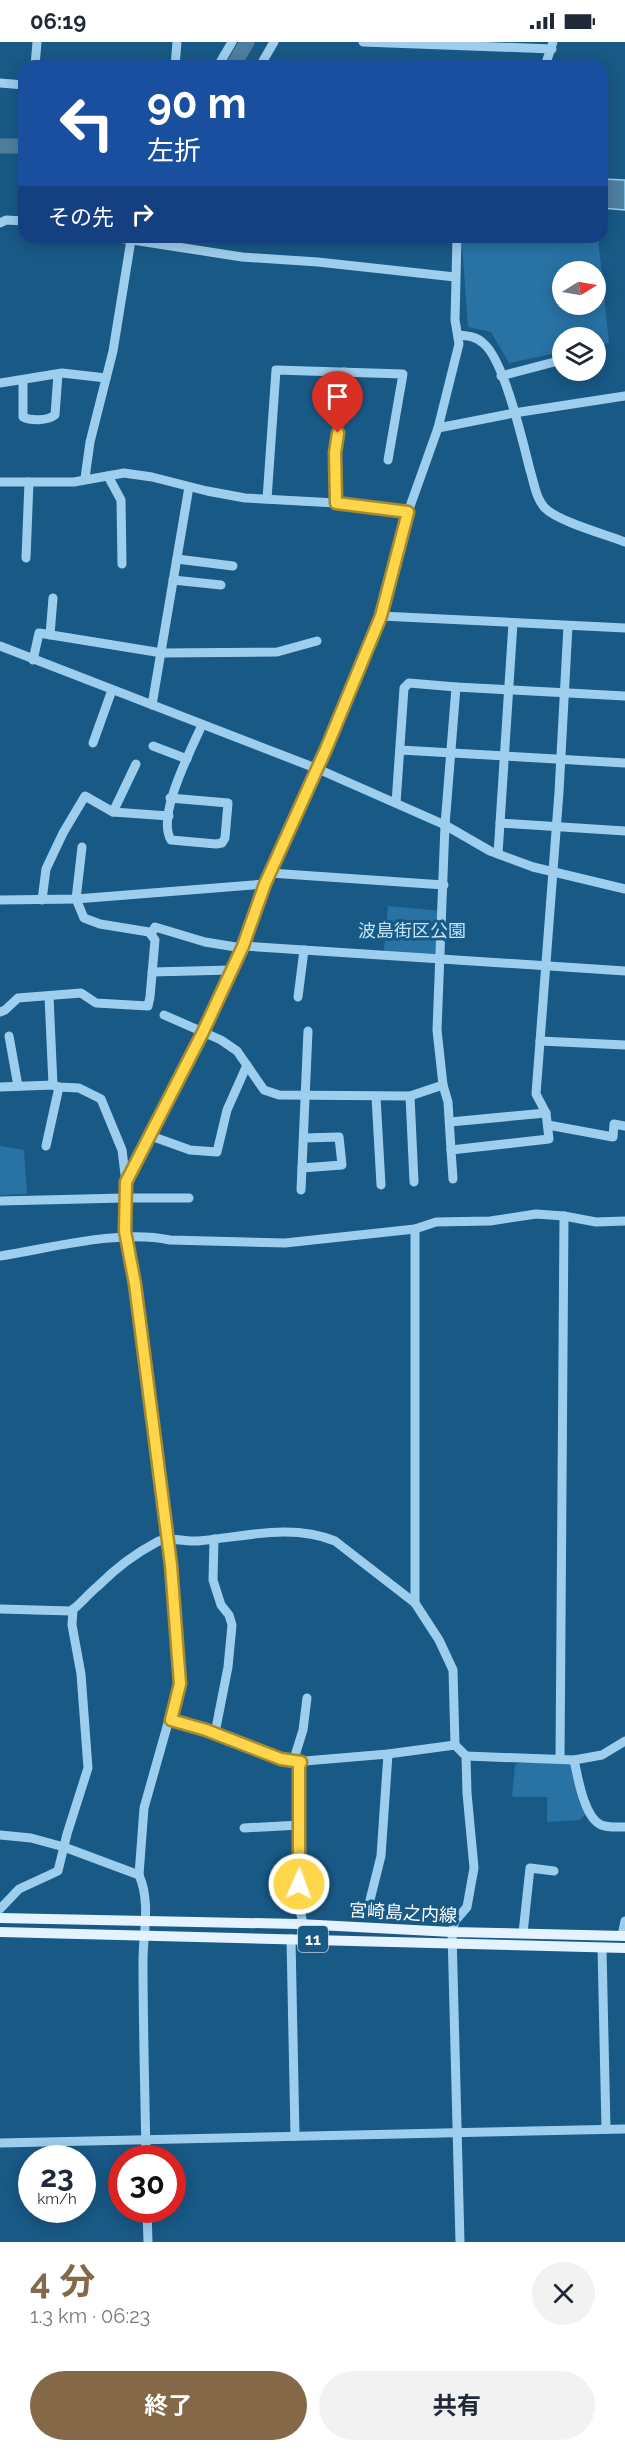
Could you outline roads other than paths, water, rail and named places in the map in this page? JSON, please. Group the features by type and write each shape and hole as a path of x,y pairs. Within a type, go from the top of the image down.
{"main road":[{"name":"宮崎島之内線","path":"0,1918 303,1924 452,1932 624,1936"},
{"name":"宮崎島之内線","path":"0,1932 625,1948"}],"street":[{"path":"36,60 37,42"},
{"path":"176,60 177,42"},
{"path":"222,60 232,42"},
{"path":"264,60 274,42"},
{"path":"363,42 553,46 547,60"},
{"path":"0,82 18,84"},
{"path":"0,223 6,220 18,221"},
{"path":"85,478 90,442 113,351 131,243"},
{"path":"151,243 242,257 318,262 455,277"},
{"path":"126,1182 203,1032 242,947 265,884 318,769 381,616 408,512 438,428 459,344 455,277 457,243"},
{"path":"458,335 473,337 485,343 495,358 514,413 537,496 546,509 559,517 625,542"},
{"path":"501,376 552,363"},
{"path":"267,499 276,370 403,374 388,460"},
{"path":"336,503 335,453 344,372"},
{"path":"0,383 58,374 106,378"},
{"path":"23,381 23,417 28,420 50,418 55,415 58,374"},
{"path":"438,428 514,413 625,396"},
{"path":"0,482 75,482 85,478 124,473 245,498 336,503 408,512"},
{"path":"108,476 121,500 122,564"},
{"path":"26,558 29,482"},
{"path":"152,705 189,487"},
{"path":"177,559 233,566"},
{"path":"174,580 221,585"},
{"path":"50,634 53,598"},
{"path":"381,616 625,628"},
{"path":"498,854 513,623"},
{"path":"451,1149 549,1139 546,1113 536,1094 561,760 568,626"},
{"path":"33,660 39,633 162,653 277,652 317,641"},
{"path":"0,646 318,769 445,825 498,854 553,872 625,888"},
{"path":"396,804 404,688 409,683 625,696"},
{"path":"453,1179 448,1102 443,1085 437,1030 445,825 456,687"},
{"path":"93,743 112,690"},
{"path":"170,798 228,803 225,838 222,843 171,840 167,833 170,798 202,726"},
{"path":"153,746 187,759"},
{"path":"400,750 625,763"},
{"path":"112,812 135,764"},
{"path":"42,900 46,869 63,833 85,796 112,812 169,816"},
{"path":"500,823 625,831"},
{"path":"0,1012 6,1010 18,998 81,993 96,1003 148,1006 155,940 149,932 100,924 84,918 76,899 82,847"},
{"path":"270,873 444,885"},
{"path":"0,900 76,899 265,884"},
{"path":"151,934 155,927 205,942 242,947 625,971"},
{"path":"298,997 304,950"},
{"path":"152,972 231,970"},
{"path":"46,1146 56,1086 49,996"},
{"path":"164,1015 221,1040 237,1051 264,1090 279,1095 410,1096 443,1085"},
{"path":"301,1190 308,1031"},
{"path":"9,1036 18,1086"},
{"path":"540,1041 625,1045"},
{"path":"151,1137 190,1150 217,1152 227,1110 247,1065"},
{"path":"0,1087 79,1088 101,1099 122,1150 126,1182 125,1231 128,1237 168,1539 180,1684 144,1808 139,1875 145,1894 146,2145"},
{"path":"410,1096 414,1182"},
{"path":"376,1097 381,1185"},
{"path":"450,1122 546,1113"},
{"path":"548,1125 613,1137 614,1124 625,1126"},
{"path":"302,1168 342,1165 339,1137 304,1138"},
{"path":"0,1201 189,1198"},
{"path":"0,1256 128,1237 152,1236 170,1240 265,1244 334,1239 415,1229 436,1222 490,1221 536,1214 596,1222 625,1221"},
{"path":"560,1759 564,1216"},
{"path":"415,1229 415,1603"},
{"path":"0,1609 71,1611 98,1585 136,1555 168,1539 196,1541 268,1533 306,1533 324,1537 345,1548 415,1603 439,1640 453,1670 455,1745 466,1756 574,1760 602,1755 625,1741"},
{"path":"214,1539 213,1580 221,1605 229,1615 232,1624 228,1667 215,1733"},
{"path":"0,1909 19,1889 58,1871 88,1768 81,1674 72,1625 73,1609"},
{"path":"303,1924 298,1900 300,1825 299,1766 297,1762 308,1698"},
{"path":"171,1720 297,1762 455,1745"},
{"path":"370,1900 381,1856 388,1754"},
{"path":"460,2242 452,1932 454,1921 467,1908 474,1868 466,1756"},
{"path":"574,1760 583,1797 594,1820 604,1826 625,1827"},
{"path":"244,1828 300,1825"},
{"path":"0,1835 31,1838 64,1847 139,1875"},
{"path":"523,1933 530,1868 554,1872"},
{"path":"624,1936 625,1921"},
{"path":"291,1939 295,2136"},
{"path":"602,1948 606,2129"},
{"path":"0,2143 625,2129"},
{"path":"147,2223 148,2242"}],"waterway":[{"path":"236,60 247,42"},
{"path":"0,146 18,146"}],"park label":[{"name":"波島街区公園","path":"412,931"}]}
